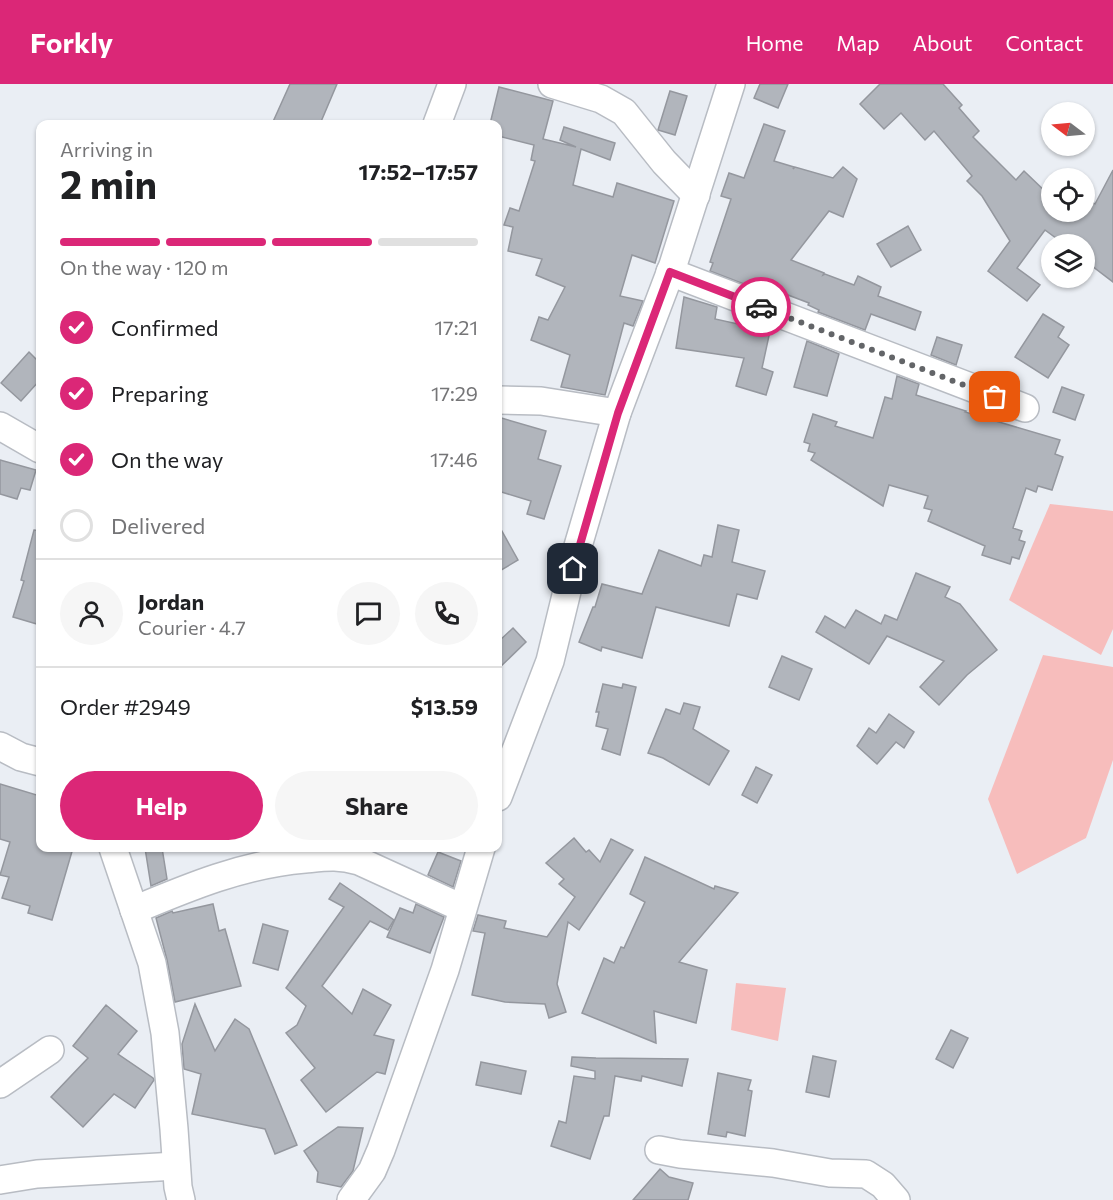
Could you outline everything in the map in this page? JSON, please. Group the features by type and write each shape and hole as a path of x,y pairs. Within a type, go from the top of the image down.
{"street":[{"path":"438,120 452,84"},
{"path":"552,84 601,99 624,112 664,162 696,195"},
{"path":"502,787 550,661 578,546 618,413 670,272 731,84"},
{"path":"670,272 1025,408"},
{"path":"502,400 542,401 618,413"},
{"path":"0,426 36,447"},
{"path":"0,746 21,758 36,761"},
{"path":"114,852 152,963 165,1034 177,1187 181,1200"},
{"path":"351,1200 372,1171 381,1150 445,970 480,852"},
{"path":"134,910 218,877 276,861 341,856 359,861 462,908"},
{"path":"0,1084 50,1050"},
{"path":"659,1150 772,1162 830,1173 866,1174 883,1185 896,1200"},
{"path":"0,1180 48,1173 176,1166"}],"shaded area":[{"path":"1050,504 1113,511 1113,629 1101,655 1009,600"},
{"path":"1043,655 1113,667 1113,760 1086,838 1017,874 988,799"},
{"path":"736,983 786,988 778,1041 731,1030"}],"building":[{"path":"290,84 337,84 322,120 274,120"},
{"path":"760,84 788,84 778,108 754,98"},
{"path":"880,84 943,84 962,105 959,108 979,131 973,137 1016,180 1024,171 1041,187 1041,222 1095,222 1095,204 1113,170 1113,282 1095,268 1095,234 1050,234 1045,230 1017,268 1040,285 1027,301 988,271 1010,241 982,196 967,181 972,176 934,131 925,140 901,113 884,129 860,104"},
{"path":"499,87 553,101 543,139 576,147 560,140 564,127 615,143 610,160 581,149 573,185 613,197 617,183 674,201 655,263 632,255 620,296 643,301 633,326 624,323 605,395 561,387 570,355 531,340 539,317 548,320 565,287 536,275 542,259 508,251 513,227 504,225 510,208 519,211 535,161 531,160 534,145 502,137 502,120 491,120"},
{"path":"670,91 687,96 675,135 658,130"},
{"path":"764,124 785,131 774,161 794,167 793,169 795,167 833,178 843,167 857,179 843,217 829,211 791,260 824,273 823,275 854,285 858,276 881,287 878,296 921,312 915,330 871,314 865,330 818,312 819,310 808,305 809,303 759,284 757,289 710,271 713,263 710,262 731,199 721,196 729,173 744,178"},
{"path":"908,226 921,250 891,267 877,244"},
{"path":"684,297 717,307 715,319 770,331 762,368 773,372 766,395 736,386 744,358 676,348"},
{"path":"1043,314 1064,327 1058,337 1069,345 1048,378 1015,357"},
{"path":"937,337 962,345 956,365 931,355"},
{"path":"807,341 839,354 827,396 794,387"},
{"path":"29,352 36,359 36,384 21,401 1,383"},
{"path":"897,376 919,384 916,395 1060,440 1055,454 1063,457 1052,490 1038,486 1036,492 1026,488 1013,528 1022,531 1019,540 1025,542 1019,559 1012,557 1010,564 982,555 985,546 928,521 932,510 924,508 928,496 889,485 883,506 811,460 815,453 808,451 810,444 804,442 813,414 837,422 835,426 873,438 885,397 892,399"},
{"path":"1062,387 1084,395 1075,420 1053,412"},
{"path":"502,418 546,431 538,459 561,466 544,519 527,514 531,501 502,492"},
{"path":"0,460 36,470 30,490 21,488 17,499 0,494"},
{"path":"718,525 739,530 732,562 765,571 757,599 737,594 729,626 656,607 642,658 602,647 601,651 579,642 593,607 595,607 602,584 642,594 659,550 701,566 704,555 712,557"},
{"path":"34,530 36,530 36,624 13,617 24,581 21,580"},
{"path":"502,531 518,560 502,570"},
{"path":"916,573 950,587 945,597 960,604 997,650 967,675 939,705 920,687 944,661 887,636 869,664 816,632 825,616 845,628 856,610 881,624 885,615 897,620"},
{"path":"513,628 526,642 502,665 502,638"},
{"path":"782,656 812,669 799,700 769,687"},
{"path":"603,684 622,688 623,684 636,687 620,755 602,749 608,729 596,726 599,712 596,712"},
{"path":"684,703 700,707 693,729 729,751 709,785 663,758 648,753 666,709 680,714"},
{"path":"889,714 914,732 904,748 896,742 877,764 857,746 869,728 876,733"},
{"path":"756,767 772,775 757,803 742,795"},
{"path":"0,784 36,795 36,852 72,852 52,920 28,913 30,906 2,898 9,877 0,875 10,842 0,839"},
{"path":"574,838 586,852 589,850 600,862 611,839 633,850 579,930 568,922 557,984 566,1012 549,1018 545,1004 505,1002 472,995 485,933 473,931 478,915 506,921 504,928 547,937 575,897 559,884 564,879 546,863"},
{"path":"146,852 163,852 167,879 151,886"},
{"path":"438,852 461,861 453,887 428,875"},
{"path":"645,857 714,889 715,886 738,893 679,962 707,970 696,1023 654,1011 656,1043 582,1013 604,958 614,963 621,947 624,948 645,902 630,894"},
{"path":"340,883 394,920 388,930 370,921 322,986 352,1014 363,989 391,1005 374,1035 394,1040 385,1074 377,1072 326,1112 301,1080 315,1068 286,1033 297,1025 306,1006 286,988 344,907 329,899"},
{"path":"213,904 219,931 225,929 241,986 175,1002 156,918 172,911 173,913"},
{"path":"416,904 444,917 430,953 387,937 400,908 413,913"},
{"path":"263,924 288,931 278,970 253,963"},
{"path":"195,1004 215,1051 235,1019 249,1029 297,1145 275,1154 265,1129 192,1114 201,1074 184,1069 182,1044"},
{"path":"106,1005 137,1031 118,1054 154,1080 135,1108 114,1094 83,1127 51,1097 88,1058 73,1046"},
{"path":"951,1030 968,1038 953,1068 936,1059"},
{"path":"813,1056 836,1061 829,1097 806,1092"},
{"path":"572,1057 688,1059 682,1086 642,1076 641,1081 615,1076 609,1116 604,1116 590,1159 551,1146 559,1121 566,1123 574,1076 595,1079 595,1071 571,1066"},
{"path":"481,1062 526,1071 521,1094 476,1085"},
{"path":"718,1073 751,1080 748,1090 752,1091 745,1136 727,1132 726,1137 708,1134"},
{"path":"338,1127 363,1128 353,1171 341,1187 317,1182 318,1172 304,1151"},
{"path":"660,1169 669,1177 693,1183 688,1200 633,1200"}],"way so far":[{"path":"761,307 995,397"}],"route":[{"path":"573,569 629,379 670,272 761,307"}]}
